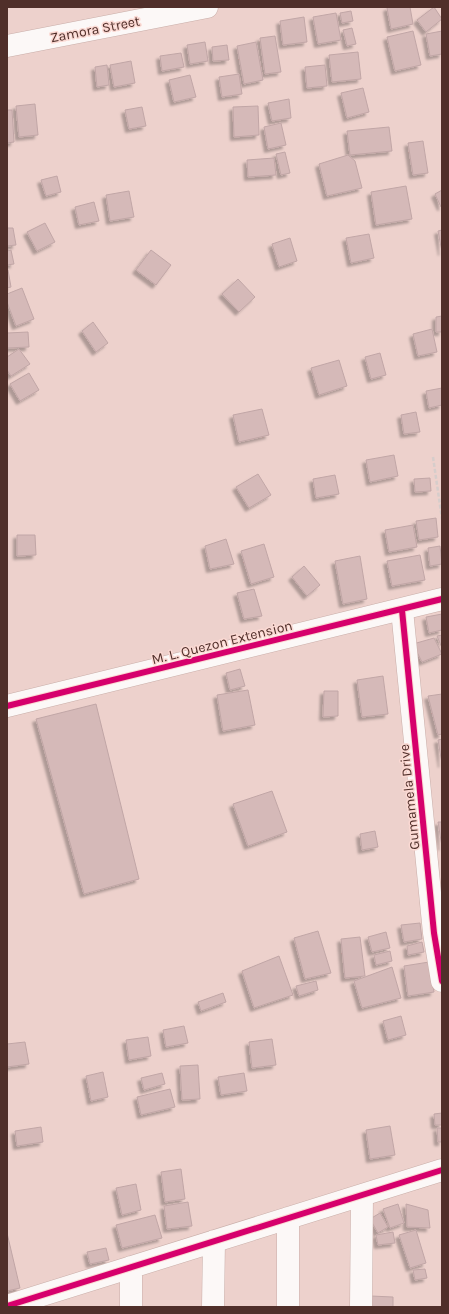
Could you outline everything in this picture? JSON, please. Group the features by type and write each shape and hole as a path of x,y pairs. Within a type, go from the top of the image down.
{"street":[{"name":"Zamora Street","path":"7,46 195,8"},
{"name":"M. L. Quezon Extension","path":"7,706 442,600"},
{"name":"Gumamela Drive","path":"402,610 434,933 442,981"},
{"path":"7,1306 36,1302 131,1267 442,1170"},
{"path":"361,1307 362,1195"},
{"path":"288,1218 288,1307"},
{"path":"213,1307 214,1241"},
{"path":"131,1267 131,1307"}],"path":[{"path":"433,457 442,519"}],"building":[{"path":"410,7 413,24 391,29 387,8"},
{"path":"434,7 442,19 426,32 417,20"},
{"path":"351,11 353,21 342,23 340,13"},
{"path":"336,13 341,40 318,44 313,17"},
{"path":"304,17 307,42 283,45 280,21"},
{"path":"352,28 356,44 347,46 343,30"},
{"path":"413,31 421,65 395,71 387,37"},
{"path":"442,31 442,54 430,56 426,34"},
{"path":"275,36 281,72 265,74 260,38"},
{"path":"205,42 208,61 190,64 187,45"},
{"path":"256,42 263,80 244,84 237,46"},
{"path":"227,45 229,60 213,61 212,47"},
{"path":"358,52 361,79 332,82 329,55"},
{"path":"181,53 184,67 162,71 160,56"},
{"path":"131,61 135,83 114,87 110,65"},
{"path":"107,65 109,85 97,87 95,67"},
{"path":"325,65 327,86 307,88 305,67"},
{"path":"239,74 242,94 222,97 219,77"},
{"path":"190,75 196,97 174,102 169,80"},
{"path":"363,88 369,112 347,118 341,93"},
{"path":"289,99 291,118 272,121 268,103"},
{"path":"35,104 38,135 19,137 16,106"},
{"path":"258,106 259,135 234,137 233,107"},
{"path":"142,107 146,126 129,129 125,110"},
{"path":"7,110 12,110 14,142 7,143"},
{"path":"281,123 286,145 268,149 264,127"},
{"path":"389,127 392,151 350,155 347,131"},
{"path":"423,141 428,173 413,175 408,143"},
{"path":"285,152 290,173 281,175 276,154"},
{"path":"348,155 355,161 362,188 327,196 319,164"},
{"path":"274,158 276,175 248,177 247,160"},
{"path":"57,176 61,192 46,196 41,180"},
{"path":"406,186 412,219 376,225 371,192"},
{"path":"442,190 442,207 441,207 435,194"},
{"path":"129,191 134,217 110,221 106,195"},
{"path":"94,202 99,221 79,225 75,207"},
{"path":"45,223 55,242 37,251 27,232"},
{"path":"7,228 13,228 16,245 7,246"},
{"path":"442,230 442,252 438,231"},
{"path":"369,234 374,258 351,263 346,238"},
{"path":"290,238 297,261 279,267 272,244"},
{"path":"11,250 14,264 7,265 7,251"},
{"path":"151,250 171,265 156,285 136,270"},
{"path":"8,270 11,287 7,288 7,271"},
{"path":"238,279 255,297 239,312 222,294"},
{"path":"22,288 34,319 16,326 7,302 7,294"},
{"path":"442,316 442,332 436,332 436,317"},
{"path":"93,322 108,343 96,352 82,331"},
{"path":"432,329 437,352 418,356 413,334"},
{"path":"28,332 29,347 7,348 7,333"},
{"path":"19,349 30,364 11,376 7,370 7,357"},
{"path":"380,353 386,375 371,379 365,357"},
{"path":"339,360 347,386 319,395 311,368"},
{"path":"29,373 39,390 20,401 10,384"},
{"path":"442,388 442,405 429,408 426,391"},
{"path":"262,409 269,435 239,442 233,415"},
{"path":"416,412 420,432 404,434 401,415"},
{"path":"394,455 398,476 370,482 366,460"},
{"path":"258,474 271,495 249,508 236,487"},
{"path":"335,475 339,494 316,498 313,479"},
{"path":"430,478 431,491 415,492 414,479"},
{"path":"436,518 438,537 419,540 416,521"},
{"path":"413,525 417,547 389,552 385,530"},
{"path":"17,535 35,535 36,555 17,556"},
{"path":"226,539 234,564 210,569 205,546"},
{"path":"264,544 274,577 251,584 241,551"},
{"path":"440,546 442,564 430,566 428,548"},
{"path":"420,555 425,580 392,586 387,561"},
{"path":"360,556 367,599 343,604 335,561"},
{"path":"304,566 320,585 307,596 292,577"},
{"path":"254,589 262,616 244,619 237,593"},
{"path":"442,614 442,630 429,633 426,617"},
{"path":"442,635 442,648 437,636"},
{"path":"434,638 442,654 422,662 413,644"},
{"path":"240,669 245,686 230,690 226,673"},
{"path":"383,676 388,714 362,717 357,680"},
{"path":"248,690 255,725 223,731 217,695"},
{"path":"324,691 338,691 338,716 323,717"},
{"path":"442,694 442,734 438,735 428,696"},
{"path":"96,704 139,879 84,894 36,719"},
{"path":"442,739 442,764 438,740"},
{"path":"272,791 287,832 248,846 233,804"},
{"path":"438,822 442,822 442,847"},
{"path":"375,831 378,847 362,850 360,834"},
{"path":"420,923 422,939 404,942 401,925"},
{"path":"318,931 331,973 305,979 294,938"},
{"path":"386,932 390,948 372,952 368,937"},
{"path":"360,937 365,976 345,978 341,939"},
{"path":"422,942 424,952 408,955 407,946"},
{"path":"390,951 392,961 376,965 374,955"},
{"path":"279,956 293,995 254,1008 242,971"},
{"path":"429,962 434,992 408,996 404,966"},
{"path":"392,967 401,998 362,1008 354,981"},
{"path":"316,981 318,990 299,996 296,986"},
{"path":"223,993 226,1002 201,1011 198,1002"},
{"path":"401,1016 406,1035 388,1040 383,1021"},
{"path":"184,1026 188,1043 166,1047 163,1030"},
{"path":"148,1037 151,1056 129,1060 126,1040"},
{"path":"272,1039 276,1065 252,1068 249,1042"},
{"path":"25,1042 29,1064 7,1067 7,1044"},
{"path":"198,1065 200,1099 182,1100 180,1066"},
{"path":"103,1072 108,1097 91,1101 86,1076"},
{"path":"162,1073 165,1084 144,1090 141,1078"},
{"path":"244,1073 247,1091 221,1095 218,1077"},
{"path":"170,1089 175,1107 141,1115 137,1097"},
{"path":"442,1113 442,1125 435,1125 434,1114"},
{"path":"390,1126 395,1155 370,1159 366,1130"},
{"path":"41,1127 43,1142 17,1146 15,1131"},
{"path":"437,1128 442,1128 442,1142 438,1142"},
{"path":"181,1169 185,1199 165,1202 161,1172"},
{"path":"136,1184 141,1210 122,1215 116,1188"},
{"path":"188,1202 192,1226 167,1229 164,1206"},
{"path":"398,1204 404,1223 390,1228 383,1209"},
{"path":"406,1204 428,1210 430,1228 407,1227"},
{"path":"380,1213 388,1227 378,1233 370,1219"},
{"path":"155,1215 162,1238 122,1248 116,1225"},
{"path":"416,1230 426,1263 410,1268 399,1235"},
{"path":"393,1232 395,1243 378,1245 376,1235"},
{"path":"7,1233 20,1288 7,1291"},
{"path":"106,1248 109,1260 90,1264 87,1252"},
{"path":"425,1269 427,1278 415,1280 413,1270"},
{"path":"371,1296 393,1297 393,1307 371,1307"}],"cycle path":[{"path":"7,706 442,599"},
{"path":"402,610 434,933 442,981"},
{"path":"7,1306 442,1170"}]}
